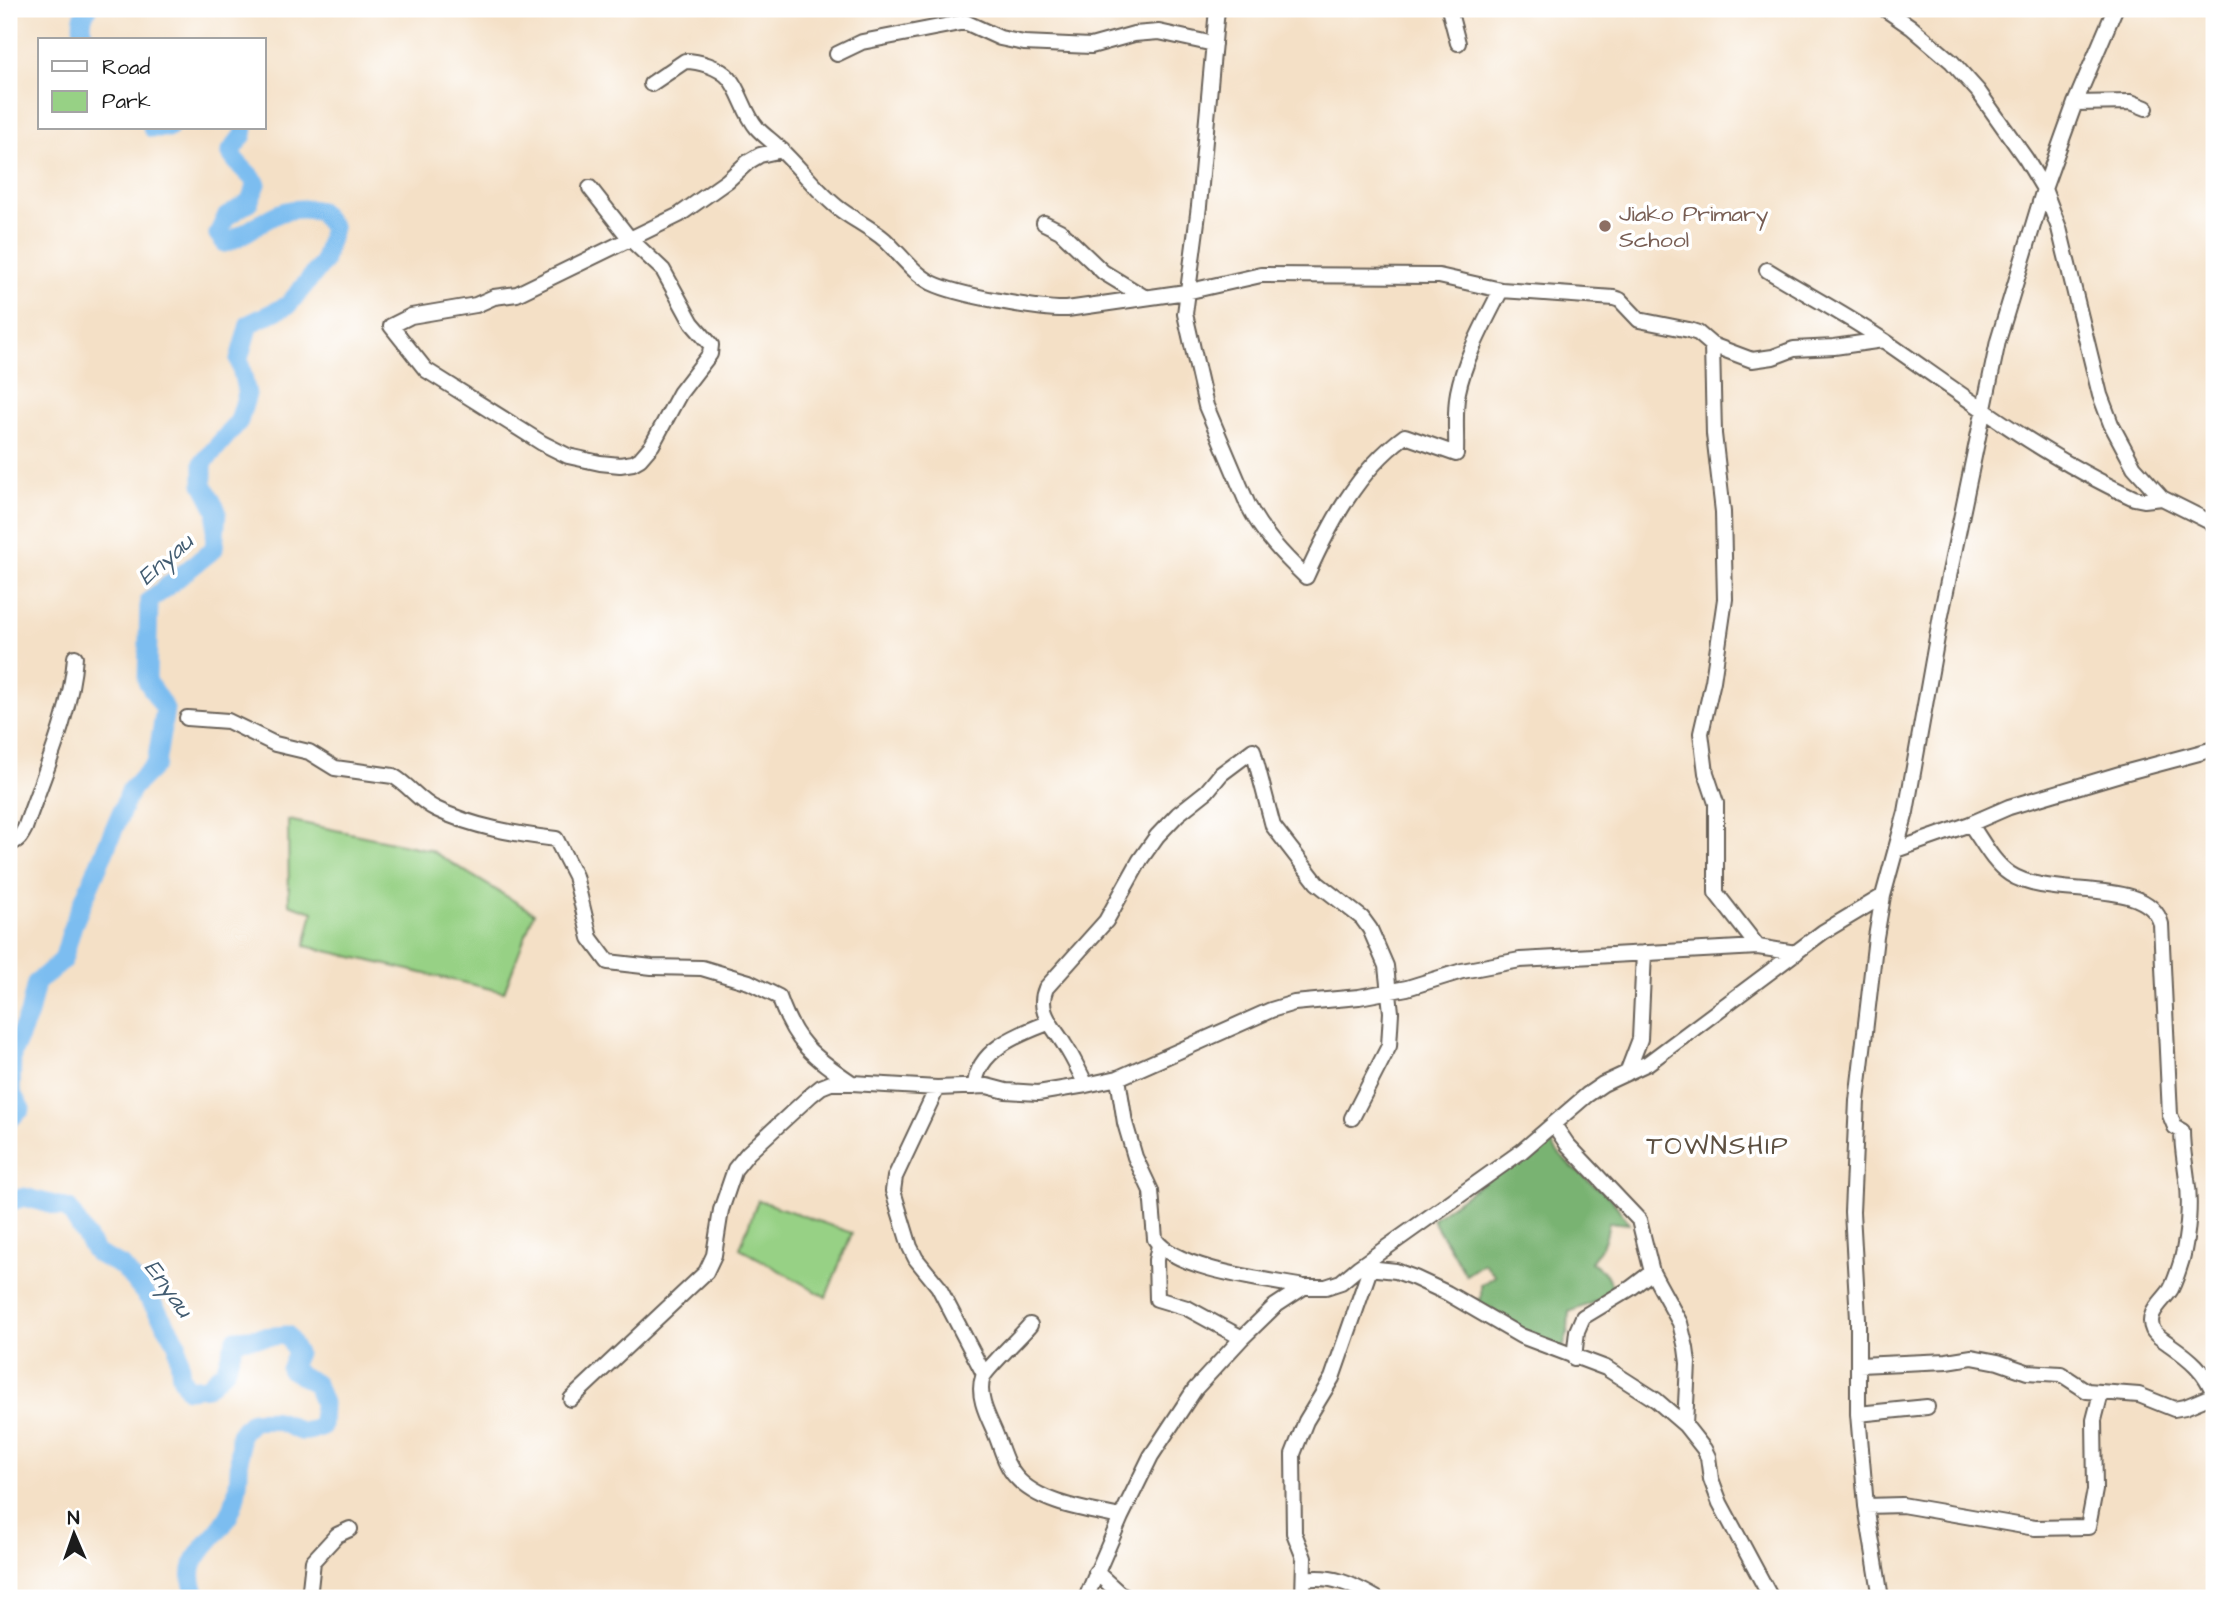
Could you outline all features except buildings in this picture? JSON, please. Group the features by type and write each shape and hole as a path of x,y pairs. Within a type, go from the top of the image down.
{"street":[{"path":"1217,9 1199,206 1186,292 1185,321 1206,406 1255,518 1281,553 1306,577 1331,526 1359,480 1390,447 1405,436 1456,453 1459,387 1480,331 1501,290"},
{"path":"1449,9 1458,43"},
{"path":"1885,9 1912,27 1952,62 1978,91 2044,189 2059,228 2100,395 2111,424 2134,467 2162,498 2214,524"},
{"path":"1881,1598 1866,1506 1858,1414 1859,1365 1852,1212 1863,1036 1883,896 1918,749 1941,615 1998,341 2044,189 2075,103 2115,9"},
{"path":"837,54 862,42 965,22 1011,42 1091,46 1134,34 1159,32 1214,44"},
{"path":"651,84 685,61 702,63 720,70 732,82 745,110 758,129 782,150 837,208 878,235 922,276 941,287 1056,309 1186,292 1252,276 1439,276 1501,290 1614,298 1639,320 1698,333 1712,345 1752,360 1773,357 1794,349 1883,340"},
{"path":"2075,103 2131,102 2146,108"},
{"path":"590,188 630,239 663,270 692,323 711,345 706,360 680,393 652,445 640,459 620,465 568,456 542,443 426,370 391,326 411,316 476,305 494,296 517,294 630,239 679,215 754,159 782,150"},
{"path":"1044,223 1060,231 1103,272 1144,297"},
{"path":"1767,270 1883,340 2037,447 2122,492 2144,500 2162,498"},
{"path":"1712,345 1714,433 1723,512 1725,600 1713,681 1701,733 1706,773 1716,803 1716,893 1758,947"},
{"path":"9,843 14,843 19,838 38,791 68,700 75,657"},
{"path":"187,718 228,721 286,748 309,752 335,768 393,776 429,805 455,817 507,833 556,839 575,876 590,938 608,962 652,967 702,968 749,982 779,997 787,1021 798,1040 823,1063 852,1083"},
{"path":"1896,850 2009,807 2214,749"},
{"path":"1086,1085 1065,1044 1048,1023 1043,1007 1046,988 1106,921 1140,860 1157,836 1178,814 1207,791 1221,774 1253,750 1273,826 1317,883 1362,918 1370,929 1385,966 1390,991 1388,1046 1352,1118"},
{"path":"1859,1365 1947,1361 1972,1357 2027,1372 2061,1374 2081,1388 2101,1393 2138,1395 2174,1409 2185,1408 2214,1395 2210,1380 2156,1335 2151,1322 2154,1310 2167,1295 2176,1278 2183,1252 2188,1203 2182,1131 2175,1127 2170,1115 2158,915 2142,900 2125,894 2056,888 2027,882 2014,876 1988,851 1970,824"},
{"path":"1118,1079 1132,1149 1151,1191 1155,1239 1159,1245 1189,1262 1242,1277 1304,1287 1333,1285 1364,1268 1522,1151 1603,1084 1648,1063 1824,932 1883,896"},
{"path":"571,1399 705,1272 714,1255 721,1210 735,1169 748,1153 811,1095 831,1083 975,1087 1038,1093 1118,1079 1271,1010 1294,1003 1359,997 1407,988 1491,964 1520,960 1758,947 1796,953"},
{"path":"1627,1073 1640,1039 1644,953"},
{"path":"975,1087 979,1068 987,1056 1015,1037 1048,1023"},
{"path":"937,1088 895,1177 893,1191 910,1247 938,1286 984,1374"},
{"path":"1554,1125 1567,1144 1639,1220 1652,1272 1680,1323 1686,1348 1688,1363 1685,1426"},
{"path":"1159,1245 1156,1260 1157,1299 1187,1308 1242,1338"},
{"path":"1364,1268 1396,1271 1415,1278 1447,1293 1521,1336 1606,1368 1656,1401 1685,1426 1708,1457 1720,1503 1771,1598"},
{"path":"1303,1598 1304,1558 1294,1534 1293,1454 1306,1422 1332,1378 1364,1268"},
{"path":"1574,1357 1577,1331 1583,1317 1631,1289 1652,1272"},
{"path":"1086,1598 1151,1456 1178,1413 1195,1389 1242,1338 1276,1306 1304,1287"},
{"path":"1030,1325 984,1374 981,1386 982,1401 1006,1462 1016,1477 1034,1490 1068,1506 1121,1517"},
{"path":"1866,1506 1902,1505 2035,1528 2088,1527 2095,1490 2094,1420 2101,1393"},
{"path":"1858,1414 1927,1407"},
{"path":"309,1598 313,1561 337,1535 350,1530"},
{"path":"1096,1572 1119,1593 1130,1598"},
{"path":"1304,1579 1325,1577 1339,1580 1376,1598"}],"green space":[{"path":"288,820 430,850 534,913 504,992 305,946 313,912 289,904"},
{"path":"1548,1136 1552,1145 1575,1170 1610,1198 1629,1224 1608,1222 1605,1239 1591,1262 1606,1274 1614,1290 1602,1299 1569,1312 1563,1349 1471,1310 1475,1301 1481,1299 1481,1285 1495,1276 1484,1263 1466,1275 1432,1219"},
{"path":"758,1200 852,1233 826,1297 740,1248"}],"waterway":[{"name":"Enyau","path":"85,38 82,24 88,9"},
{"name":"Enyau","path":"9,1120 21,1109 11,1092 12,1054 29,1014 36,983 63,960 73,925 131,789 156,764 165,709 147,681 149,601 214,549 217,511 203,484 203,463 239,421 247,394 239,359 249,324 288,305 323,263 333,228 320,211 292,210 280,213 225,243 218,234 226,217 249,202 257,184 230,152 244,130"},
{"name":"Enyau","path":"9,1202 24,1197 69,1209 96,1253 123,1267 150,1300 177,1342 181,1377 188,1389 207,1387 225,1370 236,1339 287,1335 297,1353 290,1369 316,1384 323,1403 322,1426 302,1431 274,1420 252,1421 240,1434 238,1482 232,1509 226,1521 195,1560 192,1571 192,1583 198,1598"}],"place":[{"name":"Jiako Primary School","path":"1605,226"}],"district":[{"name":"TOWNSHIP","path":"1718,1145"}]}
